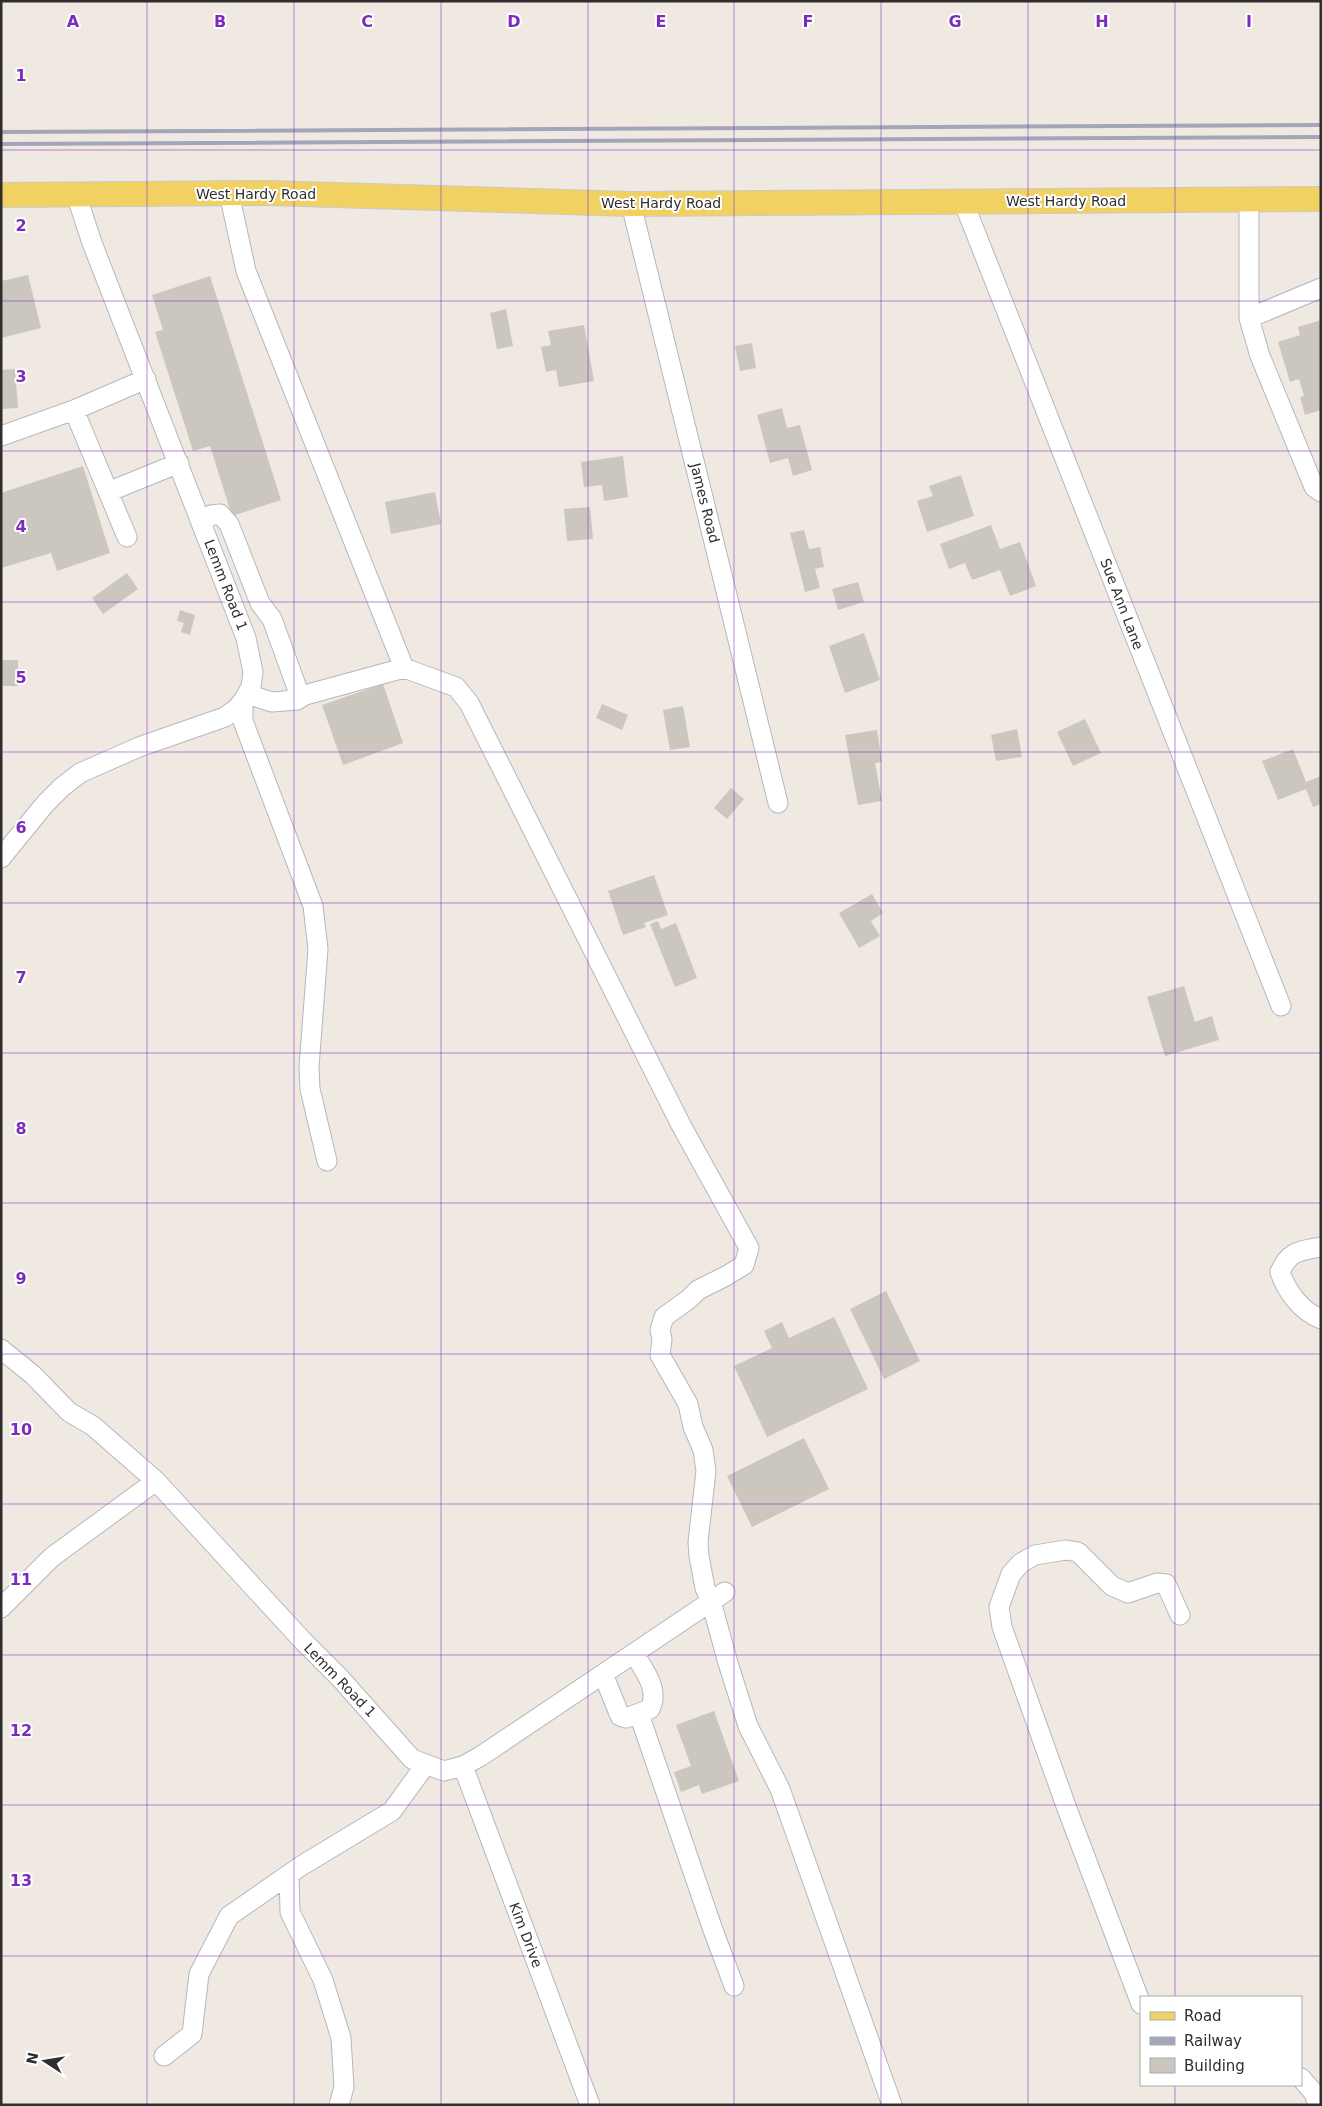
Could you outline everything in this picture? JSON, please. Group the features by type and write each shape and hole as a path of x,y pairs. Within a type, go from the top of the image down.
{"main road":[{"name":"West Hardy Road","path":"1,195 229,194 631,204 1321,199"}],"street":[{"name":"Lemm Road 1","path":"76,194 92,243 179,462 246,638 253,672 251,687 245,698 244,721 313,906 318,949 309,1074 310,1089 327,1161"},
{"path":"229,194 246,270 404,668"},
{"path":"1249,200 1249,318 1260,356 1314,487 1321,492"},
{"name":"Sue Ann Lane","path":"963,201 1281,1006"},
{"name":"James Road","path":"631,204 778,803"},
{"path":"1249,318 1321,288"},
{"path":"1,436 74,410 146,379"},
{"path":"74,410 127,537"},
{"path":"108,492 179,462"},
{"path":"202,522 211,515 220,514 229,524 260,603 272,619 297,688 297,700"},
{"path":"1,858 45,804 80,773 224,716 245,698 272,702 297,700 304,694 404,668 456,687 469,703 682,1125 749,1248 744,1265 698,1290 664,1317 660,1330 662,1339 660,1355 688,1404 693,1427 703,1450 706,1471 698,1542 705,1588 718,1596 748,1726 780,1789 892,2105"},
{"path":"1321,1247 1293,1253 1285,1261 1280,1272 1284,1286 1294,1299 1313,1316 1321,1319"},
{"name":"Lemm Road 1","path":"1,1349 33,1375 69,1412 93,1426 156,1481 303,1641 340,1678 412,1759 444,1771 463,1766 481,1756 718,1596"},
{"path":"1,1608 52,1557 156,1481"},
{"path":"1140,2001 1066,1806 1002,1627 1000,1607 1011,1574 1021,1563 1035,1555 1066,1550 1078,1552 1112,1586 1121,1591 1128,1593 1158,1583 1166,1584 1180,1615"},
{"path":"603,1674 620,1716 626,1718 650,1709 654,1702 652,1686 634,1653"},
{"path":"639,1714 712,1930 734,1986"},
{"path":"164,2056 192,2034 199,1974 229,1916 289,1875 392,1811 426,1764"},
{"name":"Kim Drive","path":"463,1766 590,2105"},
{"path":"289,1875 290,1912 323,1980 341,2038 344,2087 339,2105"},
{"path":"1302,2079 1314,2093 1318,2105"}],"building":[{"path":"28,275 41,328 1,338 1,281"},
{"path":"210,276 281,500 232,516 210,446 193,451 155,332 163,330 152,295"},
{"path":"506,309 513,346 497,349 490,313"},
{"path":"1321,320 1321,410 1305,415 1300,397 1304,396 1299,379 1290,382 1278,342 1300,335 1298,327"},
{"path":"584,325 594,381 559,387 556,370 546,372 541,347 551,345 548,331"},
{"path":"752,343 756,368 740,371 735,346"},
{"path":"15,369 18,408 1,409 1,370"},
{"path":"782,408 787,428 800,425 812,470 793,476 788,458 770,463 757,415"},
{"path":"623,456 628,497 604,501 602,485 584,487 581,462"},
{"path":"83,466 110,553 57,571 51,553 1,568 1,493"},
{"path":"961,475 974,516 927,532 917,501 933,496 929,486"},
{"path":"435,492 441,524 391,534 385,502"},
{"path":"590,507 593,539 567,541 564,509"},
{"path":"991,525 1000,549 1020,542 1036,586 1010,596 1000,570 972,580 965,563 949,569 940,544"},
{"path":"804,530 809,549 820,547 824,567 815,569 820,588 805,592 790,533"},
{"path":"127,573 138,589 103,614 92,598"},
{"path":"858,582 864,602 838,610 832,589"},
{"path":"180,610 195,615 190,635 181,632 184,623 177,621"},
{"path":"864,633 880,680 845,693 829,646"},
{"path":"1,660 18,660 18,686 1,686"},
{"path":"383,684 403,743 343,765 322,705"},
{"path":"602,704 628,715 622,730 596,718"},
{"path":"683,706 690,747 670,750 663,710"},
{"path":"1085,719 1101,753 1073,766 1057,732"},
{"path":"1017,729 1022,757 996,761 991,735"},
{"path":"877,730 882,762 875,763 882,801 858,805 845,735"},
{"path":"1293,749 1306,782 1321,776 1321,804 1313,807 1306,789 1278,800 1262,761"},
{"path":"731,788 744,799 727,819 714,808"},
{"path":"654,875 668,915 644,923 646,927 623,935 608,891"},
{"path":"872,894 883,913 871,921 880,936 859,948 839,913"},
{"path":"658,921 661,929 676,923 697,978 675,987 650,924"},
{"path":"1184,986 1195,1022 1212,1016 1219,1040 1165,1056 1147,997"},
{"path":"886,1291 920,1361 884,1379 850,1309"},
{"path":"834,1317 868,1389 767,1437 734,1366 772,1348 764,1331 782,1322 789,1338"},
{"path":"804,1438 829,1489 752,1527 727,1476"},
{"path":"714,1711 739,1781 702,1794 699,1785 681,1792 674,1772 691,1766 676,1725"}],"railway":[{"path":"1,132 1321,125"},
{"path":"1,144 1321,137"}]}
